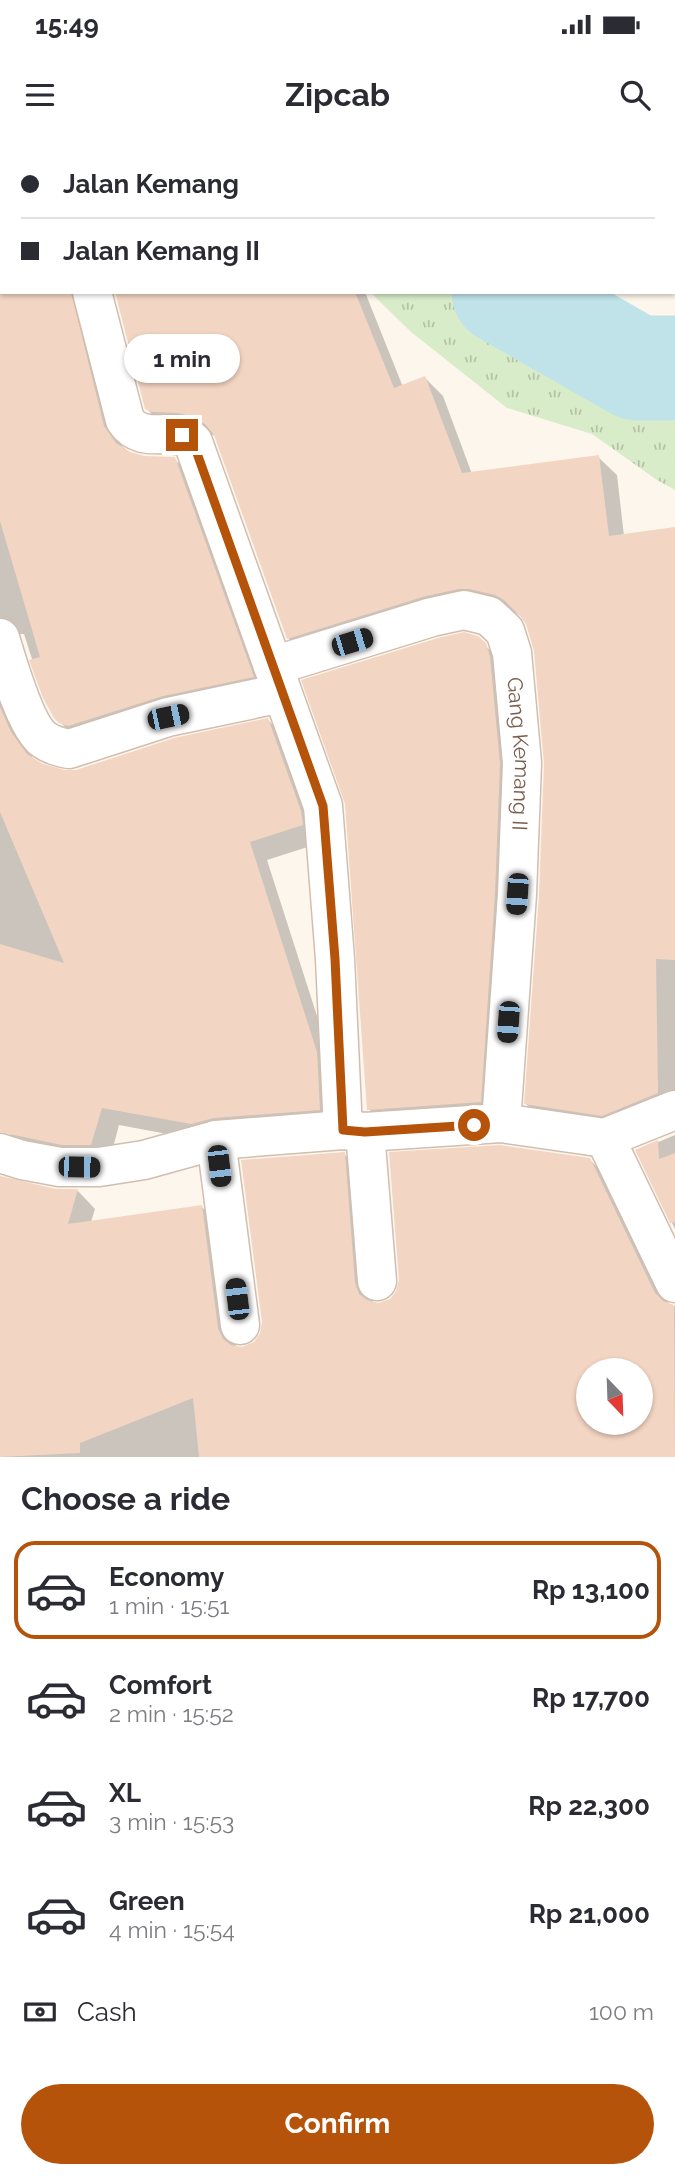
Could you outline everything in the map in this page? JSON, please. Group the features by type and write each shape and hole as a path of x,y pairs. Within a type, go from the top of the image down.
{"street":[{"path":"93,294 125,420 138,432 182,435 193,442 323,806 335,959 354,1131 377,1281"},
{"name":"Gang Kemang II","path":"0,638 12,678 33,729 54,746 69,749 277,679 432,617 464,610 489,616 505,631 512,653 522,762 517,894 501,1123"},
{"path":"0,1153 60,1167 99,1167 144,1160 216,1140 501,1123 605,1138 675,1110"},
{"path":"605,1138 675,1283"},
{"path":"216,1140 240,1325"}],"green space":[{"path":"372,294 478,294 532,337 602,379 639,409 675,414 675,490 592,434 507,408 411,332"}],"building":[{"path":"0,294 71,294 104,426 116,443 130,452 145,456 175,457 254,677 163,696 68,726 59,723 43,698 29,660 40,657 0,521"},
{"path":"116,294 356,294 394,388 425,376 462,473 599,455 609,536 675,527 675,960 656,959 658,1093 602,1116 524,1104 539,896 544,764 534,651 526,624 520,616 495,595 459,589 426,596 287,639 214,435 205,424 191,416 145,409"},
{"path":"464,632 478,636 486,643 490,657 500,764 495,893 481,1102 367,1110 345,804 301,680"},
{"path":"0,707 11,732 27,754 43,764 65,770 76,770 174,738 268,718 301,811 303,825 250,842 317,1052 320,1110 214,1118 191,1124 102,1108 91,1145 62,1145 0,1132 0,944 64,963 0,812"},
{"path":"658,1140 659,1159 675,1153 675,1222 670,1223 635,1150"},
{"path":"500,1145 590,1158 655,1293 663,1301 674,1305 675,1457 199,1457 193,1398 80,1443 80,1453 0,1457 0,1176 56,1189 78,1189 68,1224 202,1205 218,1328 223,1339 231,1345 242,1347 254,1342 260,1333 262,1322 241,1160 345,1152 355,1283 359,1294 378,1303 390,1299 399,1280 389,1152"}],"waterway":[{"path":"508,294 637,368 675,368"}],"route":[{"path":"182,435 193,442 323,806 335,959 343,1130 365,1132 474,1125"}]}
